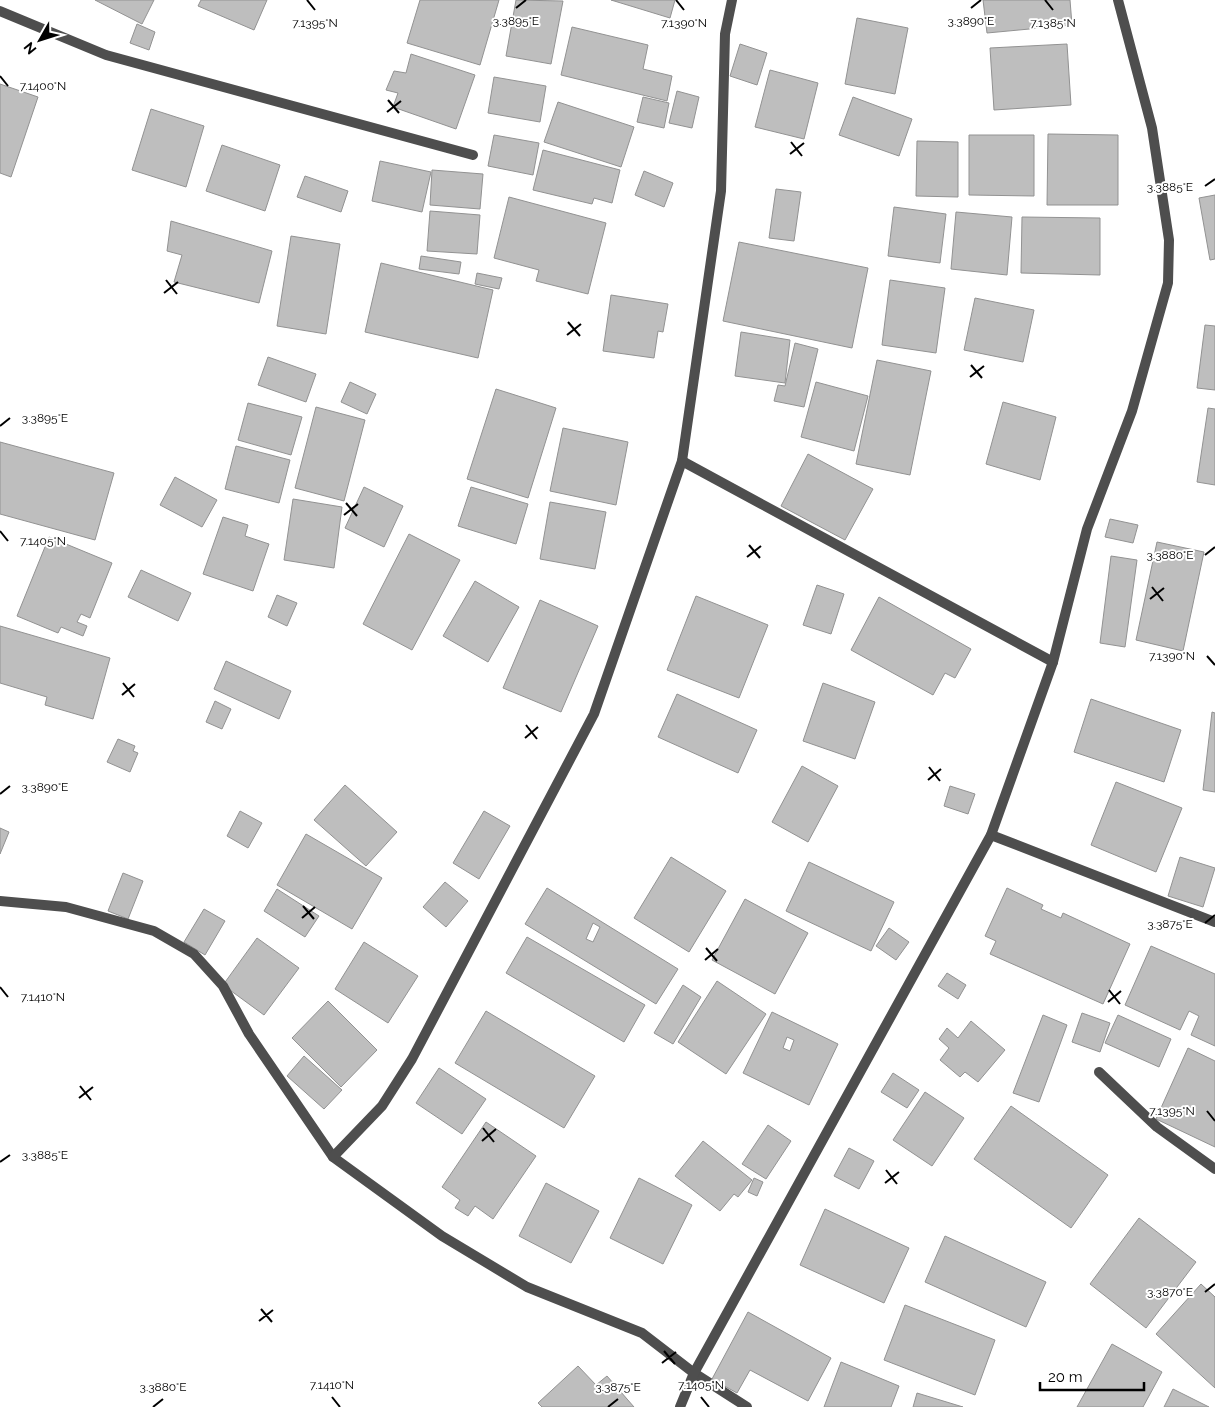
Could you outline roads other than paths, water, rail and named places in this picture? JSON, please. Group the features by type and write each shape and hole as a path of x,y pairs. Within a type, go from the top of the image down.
{"street":[{"path":"332,1157 382,1106 412,1058 594,714 682,461 721,191 725,34 732,0"},
{"path":"680,1407 694,1373 991,835 1053,662 1087,529 1132,411 1168,283 1169,240 1152,128 1118,0"},
{"path":"0,11 106,55 473,155"},
{"path":"682,461 1053,662"},
{"path":"991,835 1215,922"},
{"path":"0,902 66,907 119,921 154,931 194,954 223,986 249,1034 332,1157 442,1236 526,1287 642,1333 694,1373 747,1407"},
{"path":"1099,1072 1157,1127 1215,1169"}]}
